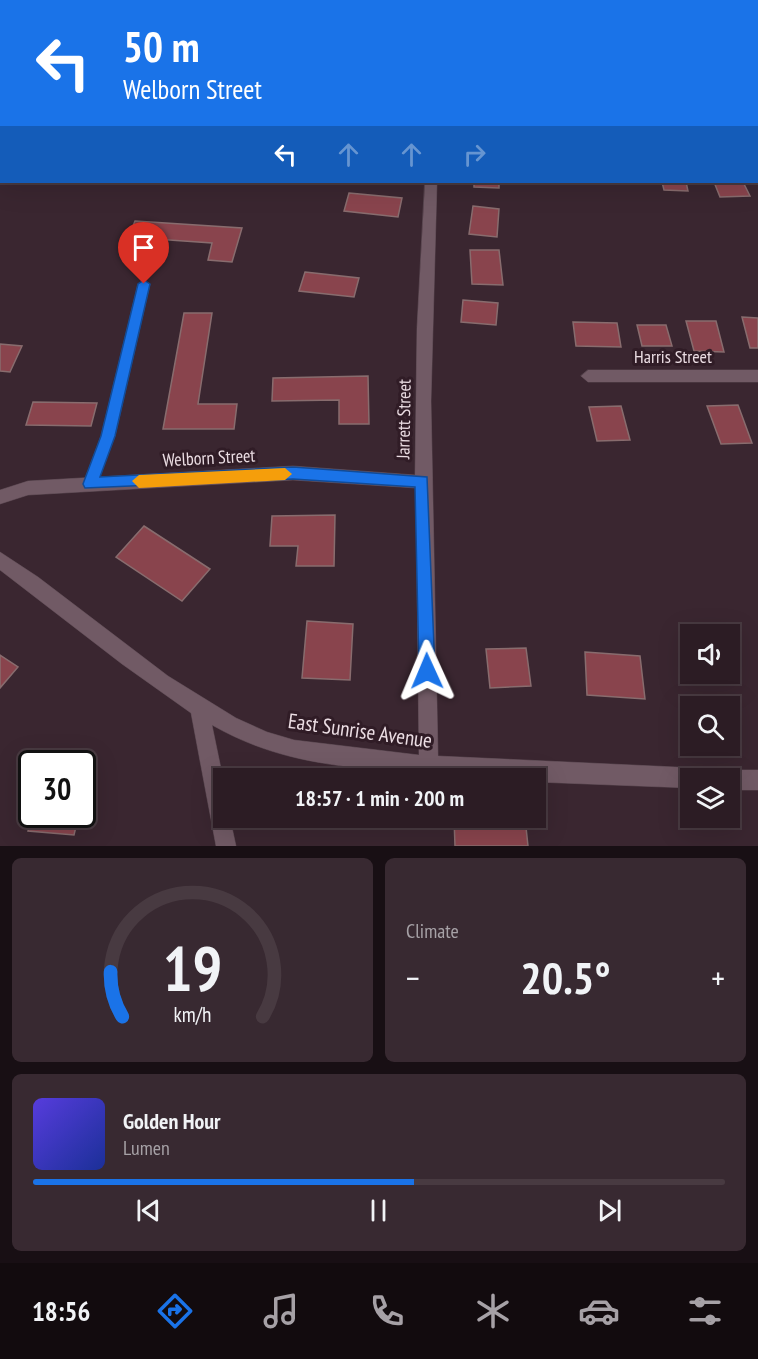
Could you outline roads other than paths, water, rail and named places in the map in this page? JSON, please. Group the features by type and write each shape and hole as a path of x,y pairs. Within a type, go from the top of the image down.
{"street":[{"name":"Jarrett Street","path":"429,766 422,482 424,272 431,183"},
{"name":"Harris Street","path":"588,376 758,376"},
{"name":"Welborn Street","path":"0,497 28,488 293,473 422,482"},
{"name":"East Sunrise Avenue","path":"0,560 199,707 266,741 318,754 429,766 563,774 680,777"},
{"path":"199,707 226,846"},
{"path":"740,780 758,780"}],"lane":[{"path":"90,484 108,436 144,284"}]}
